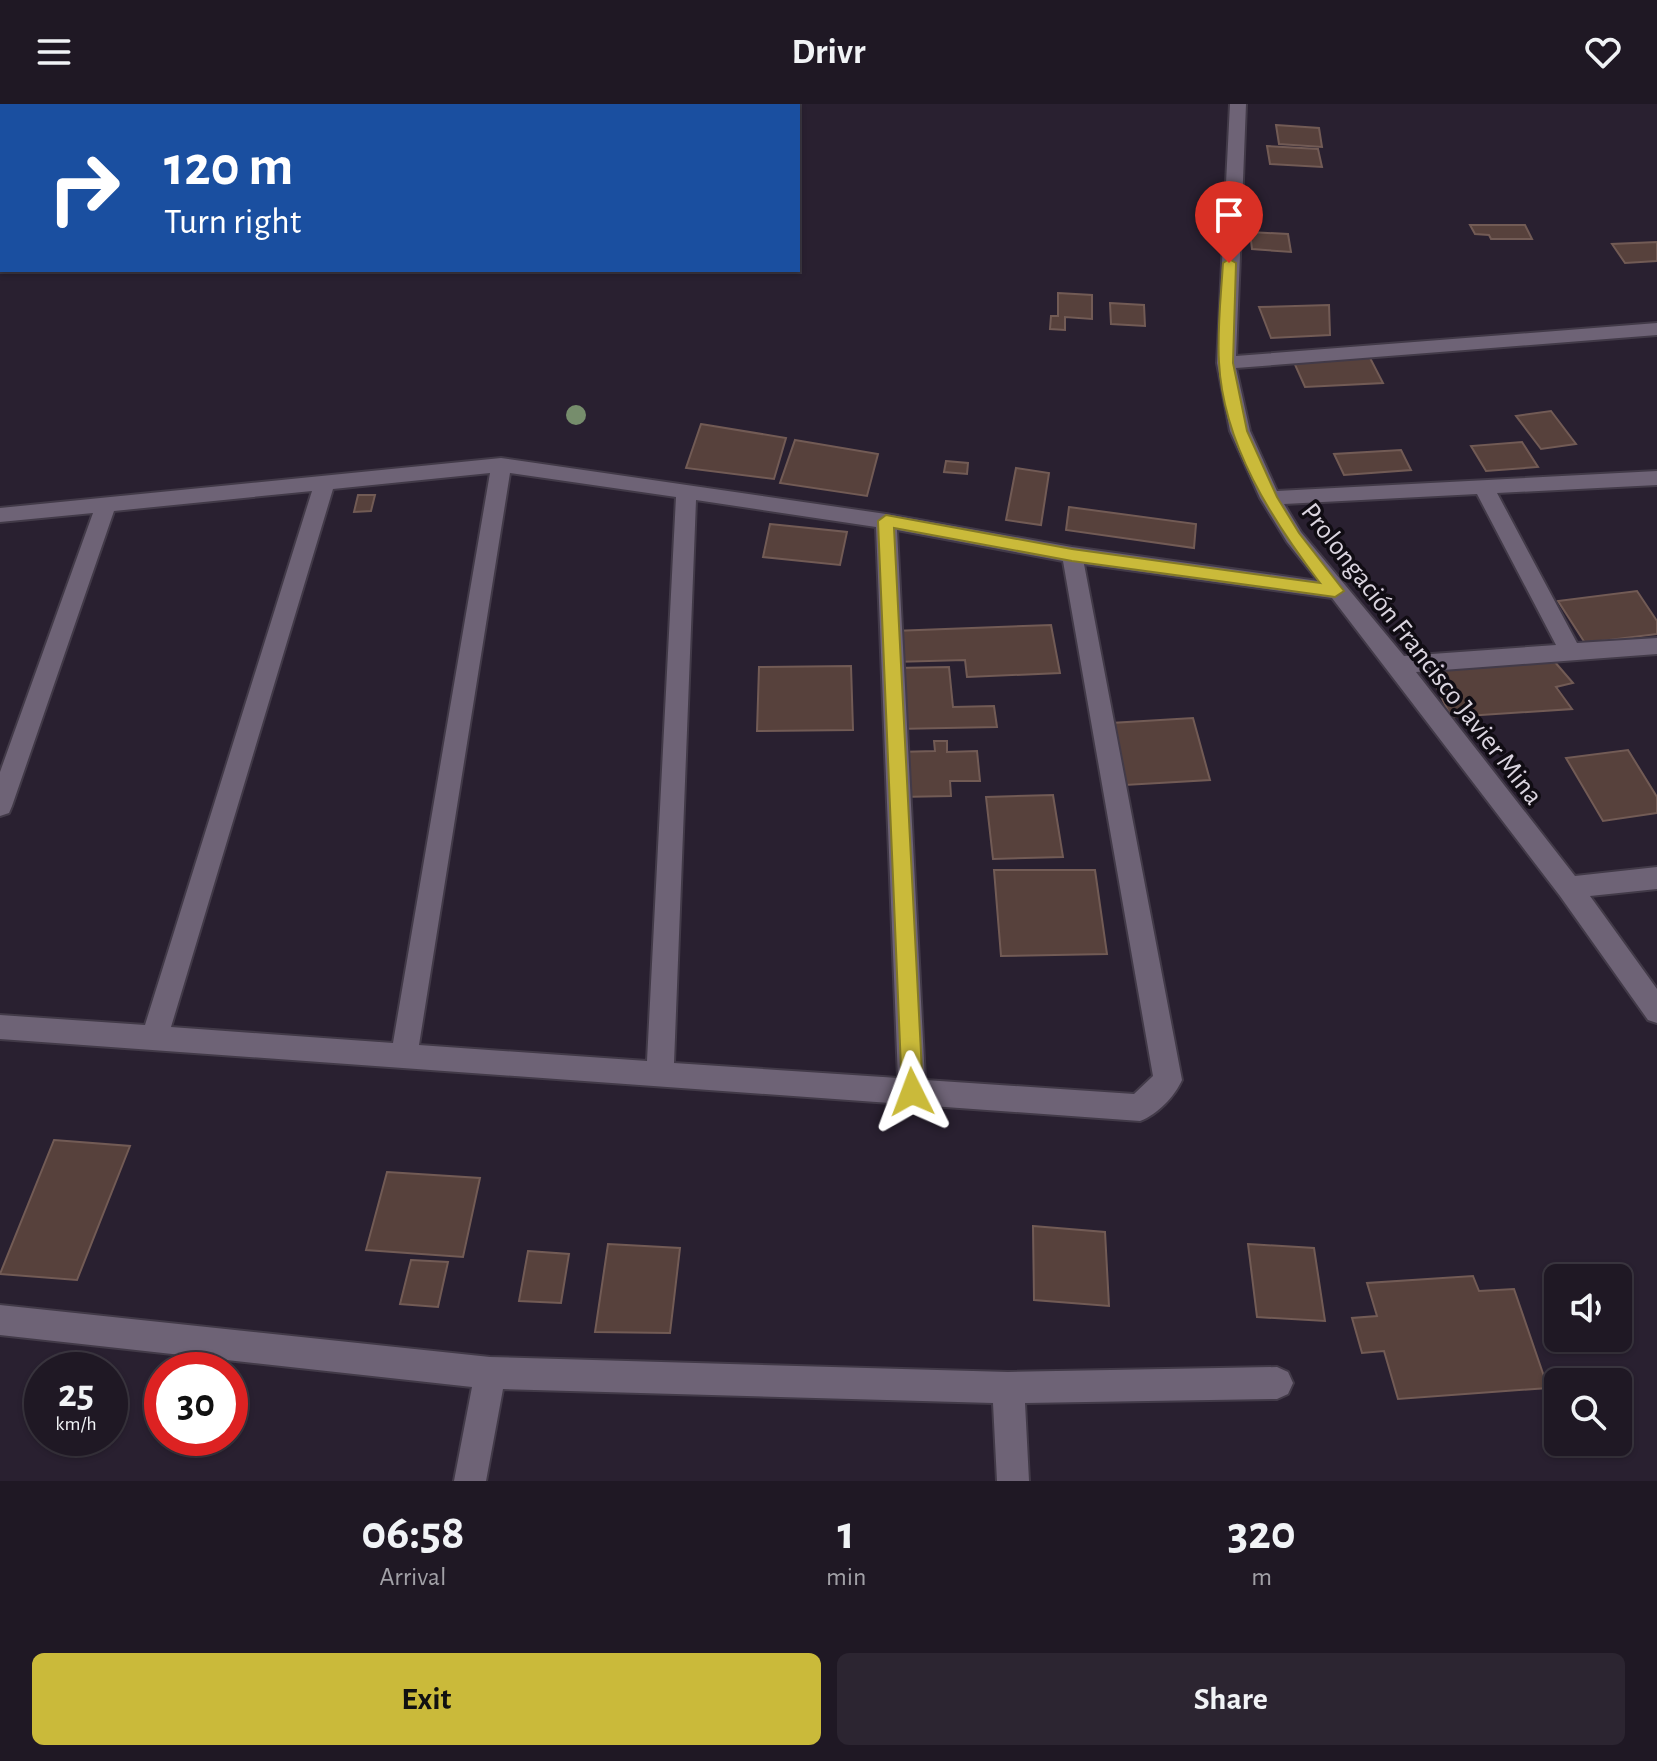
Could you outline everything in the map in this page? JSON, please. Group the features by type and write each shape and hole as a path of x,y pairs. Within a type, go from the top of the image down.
{"street":[{"name":"Prolongación Francisco Javier Mina","path":"1238,104 1226,363 1240,431 1270,498 1294,537 1398,665 1569,888 1657,1011"},
{"path":"1226,363 1657,329"},
{"path":"404,1056 501,465"},
{"path":"0,515 501,465 886,521 1072,555 1335,591"},
{"path":"154,1038 325,481"},
{"path":"1270,498 1655,481"},
{"path":"1485,490 1571,652"},
{"path":"660,1075 686,491"},
{"path":"0,806 106,504"},
{"path":"886,521 912,1092"},
{"path":"0,1027 1140,1108 1168,1080 1072,555"},
{"path":"1398,665 1657,646"},
{"path":"1569,888 1657,878"},
{"path":"0,1320 490,1373 1008,1388 1277,1383"},
{"path":"470,1481 490,1373"},
{"path":"1008,1388 1013,1481"}],"building":[{"path":"1276,125 1319,128 1322,147 1279,144"},
{"path":"1267,146 1318,149 1322,167 1270,164"},
{"path":"1470,225 1525,225 1532,239 1491,239 1489,235 1475,234"},
{"path":"1250,232 1288,234 1291,252 1252,249"},
{"path":"1657,242 1657,261 1625,263 1612,244"},
{"path":"1058,293 1092,295 1092,319 1065,317 1065,330 1050,329 1051,316 1058,316"},
{"path":"1110,303 1144,305 1145,326 1111,324"},
{"path":"1329,305 1330,335 1271,338 1259,307"},
{"path":"1368,354 1383,383 1305,387 1292,358"},
{"path":"1551,411 1576,444 1541,449 1516,416"},
{"path":"701,424 786,438 774,479 686,468"},
{"path":"795,440 878,454 867,496 780,483"},
{"path":"1522,442 1538,467 1486,471 1471,446"},
{"path":"1401,450 1411,470 1344,475 1334,454"},
{"path":"946,461 968,463 967,474 944,472"},
{"path":"1016,468 1049,473 1041,525 1006,520"},
{"path":"358,495 375,495 371,511 354,512"},
{"path":"1069,507 1196,524 1194,548 1066,530"},
{"path":"770,524 847,532 840,565 763,557"},
{"path":"1637,591 1657,621 1657,634 1585,643 1558,601"},
{"path":"1051,625 1060,673 967,677 965,660 893,662 893,631"},
{"path":"1554,661 1573,683 1556,687 1572,709 1451,717 1427,668"},
{"path":"851,666 853,730 757,731 759,667"},
{"path":"949,667 953,707 994,706 997,727 896,729 894,668"},
{"path":"1193,718 1210,780 1125,785 1111,723"},
{"path":"934,741 947,741 947,752 977,751 980,781 950,781 951,796 900,797 898,752 935,751"},
{"path":"1628,750 1657,797 1657,813 1603,821 1566,758"},
{"path":"1053,795 1063,857 993,859 986,797"},
{"path":"994,870 1095,870 1107,954 1001,956"},
{"path":"54,1140 130,1146 77,1280 0,1274"},
{"path":"387,1172 480,1178 463,1257 366,1250"},
{"path":"1033,1226 1105,1232 1109,1306 1034,1300"},
{"path":"608,1244 680,1248 670,1333 595,1332"},
{"path":"1248,1244 1314,1248 1325,1321 1257,1317"},
{"path":"528,1251 569,1254 561,1303 519,1301"},
{"path":"411,1260 448,1262 438,1307 400,1304"},
{"path":"1473,1276 1479,1291 1514,1289 1544,1376 1544,1388 1398,1399 1384,1351 1362,1353 1352,1318 1377,1316 1367,1283"}],"route":[{"path":"912,1092 886,521 1072,555 1335,591 1294,537 1270,498 1240,431 1226,363 1229,263"}]}
